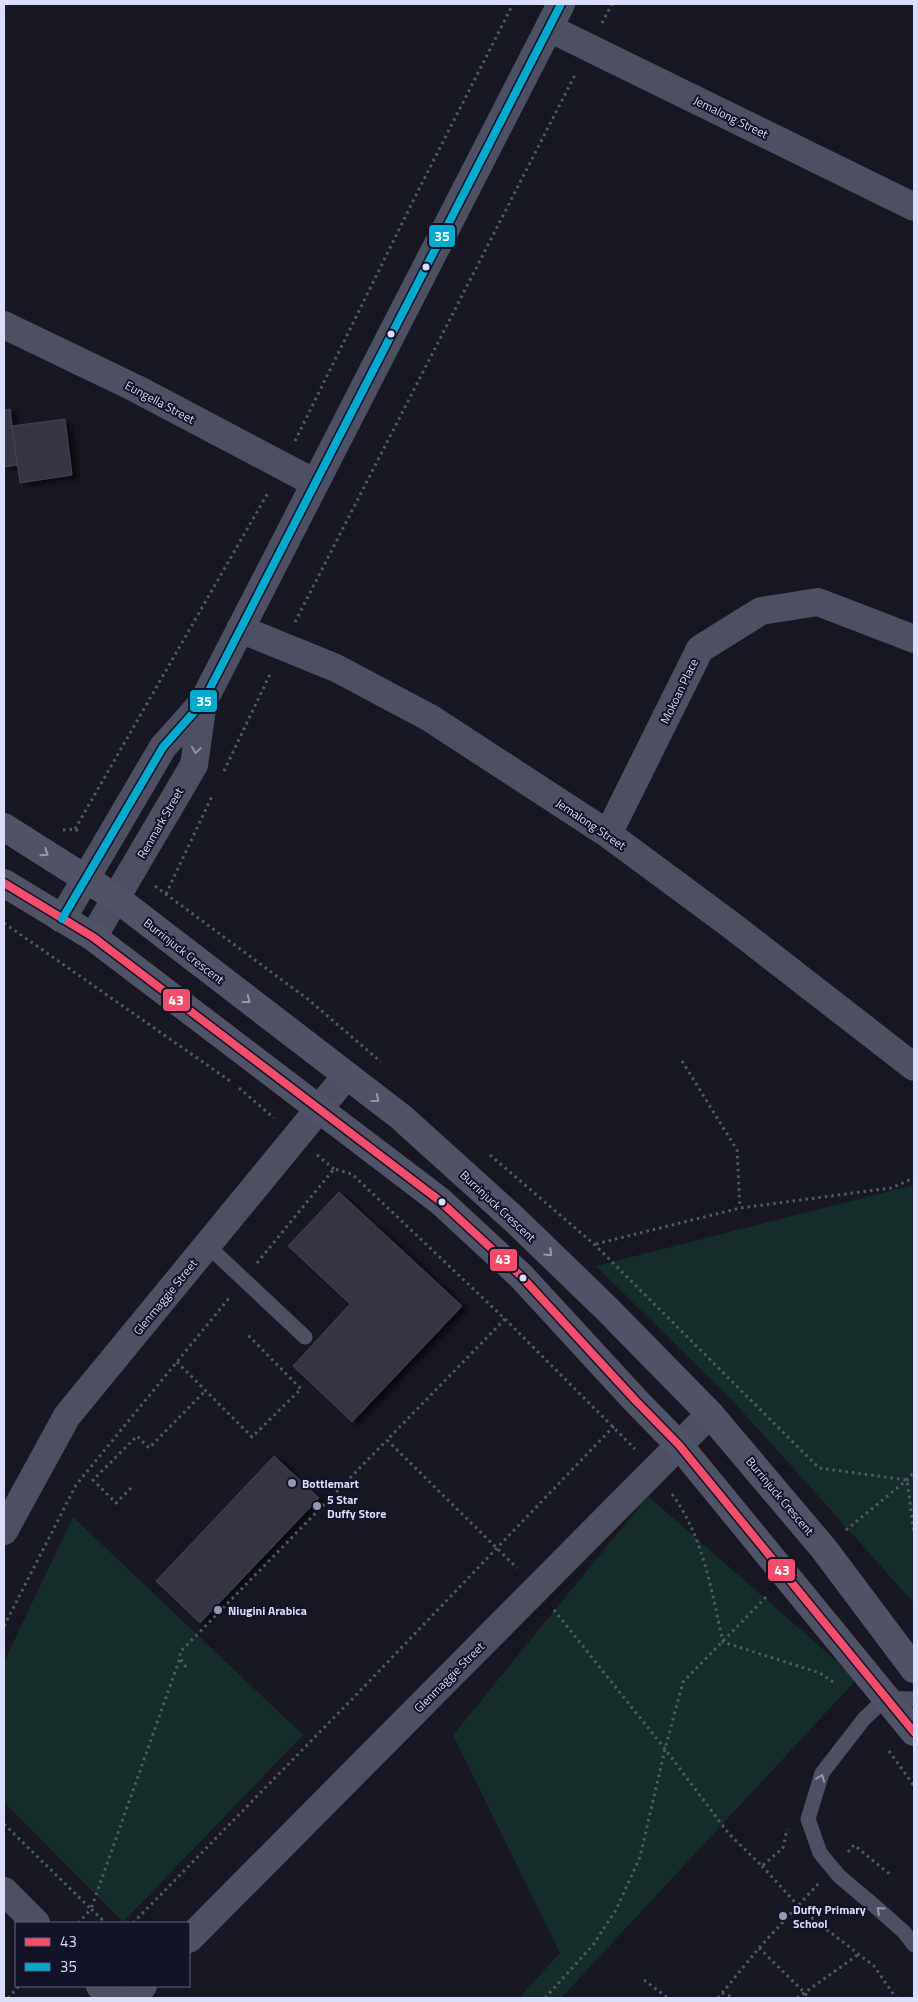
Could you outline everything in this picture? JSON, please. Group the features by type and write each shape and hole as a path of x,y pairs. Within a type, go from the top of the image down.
{"street":[{"name":"Renmark Street","path":"62,919 164,747 203,702 561,4"},
{"name":"Jemalong Street","path":"549,28 914,207"},
{"name":"Eungella Street","path":"4,325 136,389 315,483"},
{"name":"Mokoan Place","path":"608,834 700,649 761,611 818,602 914,639"},
{"name":"Jemalong Street","path":"240,629 336,668 430,718 608,834 731,925 914,1067"},
{"name":"Renmark Street","path":"93,937 194,765 203,702"},
{"name":"Burrinjuck Crescent","path":"4,827 116,898 401,1118 515,1220 607,1309 710,1414 824,1549 914,1669"},
{"path":"4,883 93,937 440,1201 521,1276 679,1445 914,1732"},
{"name":"Glenmaggie Street","path":"4,1531 67,1416 346,1076"},
{"name":"Glenmaggie Street","path":"190,1939 710,1414"},
{"path":"4,1892 35,1922"},
{"path":"101,1987 112,1998"},
{"path":"130,1998 142,1987"}],"lane":[{"path":"208,1246 305,1337"},
{"path":"914,1699 886,1698 864,1719 822,1772 808,1818 820,1853 838,1876 904,1932 914,1944"}],"path":[{"path":"104,848 75,829 282,467 411,204 513,4"},
{"path":"295,621 612,4"},
{"path":"133,869 309,1000 385,1065"},
{"path":"4,923 236,1085"},
{"path":"682,1061 738,1150 740,1208"},
{"path":"486,1151 595,1244 819,1468 907,1480"},
{"path":"4,1626 76,1485 334,1169 352,1174 614,1426 655,1469 684,1510 701,1546 723,1642"},
{"path":"595,1244 740,1208 891,1188 914,1178"},
{"path":"79,1922 91,1909 180,1658 180,1652 504,1319"},
{"path":"177,1362 252,1437 301,1389 248,1335"},
{"path":"131,1488 116,1503 93,1480 137,1436 148,1448 206,1390"},
{"path":"134,1922 357,1694 614,1426"},
{"path":"387,1440 497,1547 537,1589 665,1749 729,1834 762,1866 798,1906 874,1966 896,1998"},
{"path":"844,1532 907,1480 914,1472"},
{"path":"907,1480 914,1533"},
{"path":"545,1998 593,1945 616,1910 640,1857 683,1682 771,1593"},
{"path":"723,1642 820,1673 832,1682 864,1719 914,1786"},
{"path":"180,1658 186,1667"},
{"path":"762,1866 783,1848 788,1821"},
{"path":"4,1824 105,1922"},
{"path":"718,1998 759,1948 854,1845 892,1876"},
{"path":"759,1948 805,1992 808,1998"},
{"path":"797,1998 859,1954"},
{"path":"644,1980 668,1998"},
{"path":"8,1998 18,1987"},
{"path":"722,1993 734,1998"}],"green space":[{"path":"914,1185 914,1603 734,1402 596,1266"},
{"path":"648,1496 857,1679 561,1998 519,1998 560,1953 453,1735"},
{"path":"73,1517 303,1735 123,1922 4,1802 4,1662"}],"building":[{"path":"10,409 17,465 4,467 4,410"},
{"path":"65,419 72,475 20,483 12,426"},
{"path":"339,1192 462,1306 352,1422 293,1366 350,1304 288,1246"},
{"path":"274,1456 319,1498 200,1623 156,1581"}],"transit line":[{"name":"35","path":"62,919 163,747 203,702 561,4"},
{"name":"43","path":"4,883 93,937 440,1201 521,1276 679,1445 914,1732"}],"place":[{"name":"Bottlemart","path":"292,1483"},
{"name":"5 Star Duffy Store","path":"317,1506"},
{"name":"Niugini Arabica","path":"218,1610"},
{"name":"Duffy Primary School","path":"783,1916"}]}
